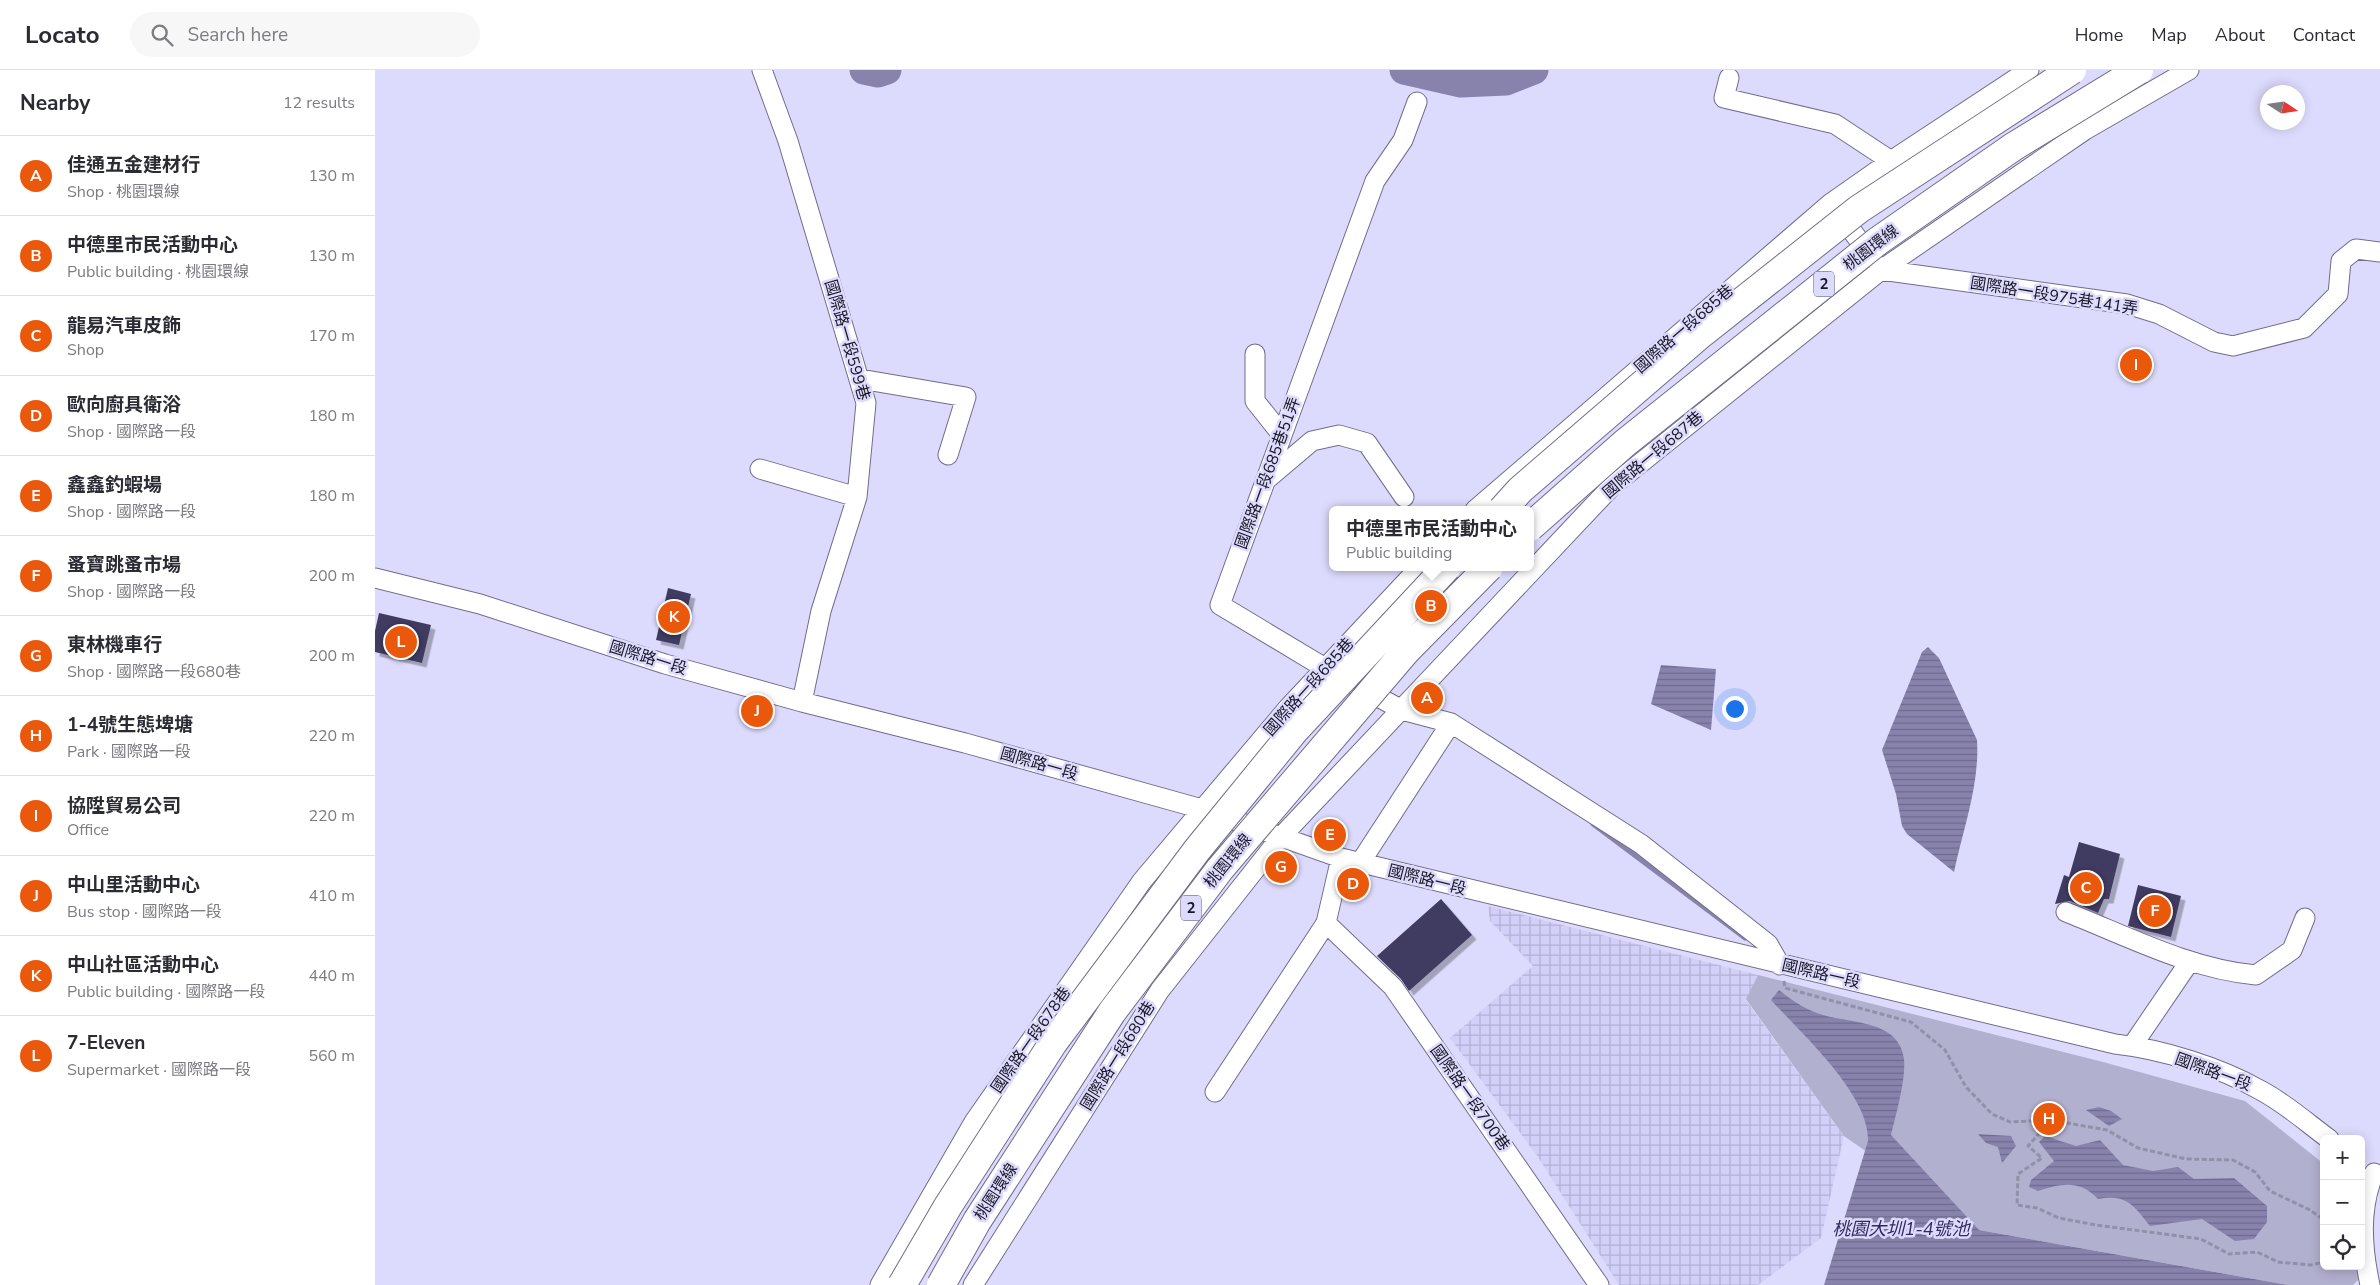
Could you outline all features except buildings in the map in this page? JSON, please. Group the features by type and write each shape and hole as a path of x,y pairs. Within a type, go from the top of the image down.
{"highway":[{"name":"2","path":"1505,506 1520,490 1701,334 1859,209 2073,70"},
{"name":"桃園環線","path":"1534,523 1625,442 1878,241 2013,147 2139,70"},
{"name":"桃園環線","path":"902,1285 948,1206 1053,1043 1197,850 1295,730 1443,571"},
{"name":"桃園環線","path":"941,1285 977,1221 1112,1012 1220,869 1406,651 1485,571"}],"street":[{"name":"國際路一段685巷","path":"1480,506 1831,203 2029,70"},
{"name":"國際路一段687巷","path":"1534,569 1612,486 1881,270 2085,130 2189,70"},
{"name":"國際路一段599巷","path":"758,71 788,141 866,403 857,497 821,611 802,702"},
{"path":"1729,78 1724,98 1835,124 1891,161"},
{"name":"國際路一段685巷51弄","path":"1417,102 1403,140 1375,181 1220,604 1325,668 1402,710 1451,723 1641,844 1768,944 1780,965"},
{"path":"1831,203 1881,270"},
{"name":"國際路一段975巷141弄","path":"1881,270 2127,304 2159,314 2214,342 2233,346 2304,328 2338,294 2341,261 2356,249 2380,252"},
{"path":"1255,354 1255,401 1282,435"},
{"path":"860,379 966,397 948,455"},
{"path":"1265,481 1312,441 1339,435 1367,443 1405,497"},
{"path":"760,469 857,497"},
{"name":"國際路一段685巷","path":"1202,809 1288,708 1416,571"},
{"name":"國際路一段687巷","path":"1281,838 1532,571"},
{"name":"國際路一段","path":"375,578 480,604 665,664 802,702 965,743 1202,809 1341,858 1780,965 2115,1044 2133,1046 2235,1077 2290,1108 2324,1135"},
{"path":"1360,863 1451,723"},
{"name":"國際路一段678巷","path":"880,1285 974,1122 1142,880 1202,809"},
{"name":"國際路一段680巷","path":"973,1285 1160,990 1281,838"},
{"path":"1215,1092 1326,924 1341,858"},
{"path":"2066,912 2190,960 2233,973 2256,975 2292,950 2305,918"},
{"name":"國際路一段700巷","path":"1326,924 1393,987 1599,1285"},
{"path":"2133,1046 2190,960"},
{"path":"2370,1285 2363,1248 2366,1193 2372,1171"}],"path":[{"path":"1785,988 1911,1022 1945,1050 1966,1087 1992,1114 2010,1122 2050,1120 2107,1130 2138,1148 2186,1159 2233,1160 2255,1172 2270,1191 2310,1210 2320,1217"},
{"path":"2050,1120 2028,1146 2042,1158 2018,1174 2017,1205 2037,1208 2059,1218 2096,1226 2201,1239 2229,1254 2257,1252 2278,1262 2311,1265 2320,1263"}],"shaded area":[{"path":"1488,906 1758,975 1746,1000 1844,1136 1821,1238 1758,1285 1619,1285 1538,1157 1450,1038 1533,966 1490,921"},
{"path":"1758,975 2103,1062 2245,1101 2320,1161 2320,1270 2360,1270 2361,1277 2353,1285 2288,1285 1979,1230 1844,1136 1746,999"}],"water":[{"path":"1928,647 1939,658 1977,740 1976,773 1954,872 1907,834 1902,826 1896,794 1882,750 1922,652"},
{"path":"1661,665 1716,669 1711,730 1651,704"},
{"name":"桃園大圳1-4號池","path":"1779,990 1795,1002 1812,1011 1867,1024 1892,1035 1900,1045 1904,1059 1904,1077 1891,1135 1979,1230 2288,1285 1824,1285 1868,1141 1866,1123 1858,1104 1846,1085 1815,1047 1771,1000"},
{"path":"2099,1107 2111,1111 2122,1119 2109,1126 2086,1110"},
{"path":"1978,1134 2011,1136 2016,1146 2002,1163 1998,1147 1986,1143"},
{"path":"2045,1136 2076,1146 2100,1140 2123,1165 2153,1171 2178,1167 2194,1179 2234,1178 2267,1206 2267,1222 2254,1239 2235,1241 2202,1219 2150,1226 2129,1203 2116,1198 2098,1199 2084,1188 2077,1186 2054,1186 2038,1191 2029,1187 2031,1180 2054,1161 2039,1142"}],"waterway":[{"path":"864,70 878,73 887,70"},
{"path":"1404,70 1461,83 1506,81 1534,70"},
{"path":"1593,824 1745,938"}],"place":[{"name":"協陞貿易公司","path":"2136,365"},
{"name":"中德里市民活動中心","path":"1431,606"},
{"name":"中山社區活動中心","path":"674,617"},
{"name":"7-Eleven","path":"401,642"},
{"name":"佳通五金建材行","path":"1427,698"},
{"name":"中山里活動中心","path":"757,711"},
{"name":"鑫鑫釣蝦場","path":"1330,835"},
{"name":"東林機車行","path":"1281,867"},
{"name":"歐向廚具衛浴","path":"1353,884"},
{"name":"龍易汽車皮飾","path":"2086,888"},
{"name":"蚤寶跳蚤市場","path":"2155,911"},
{"name":"1-4號生態埤塘","path":"2049,1119"}]}
